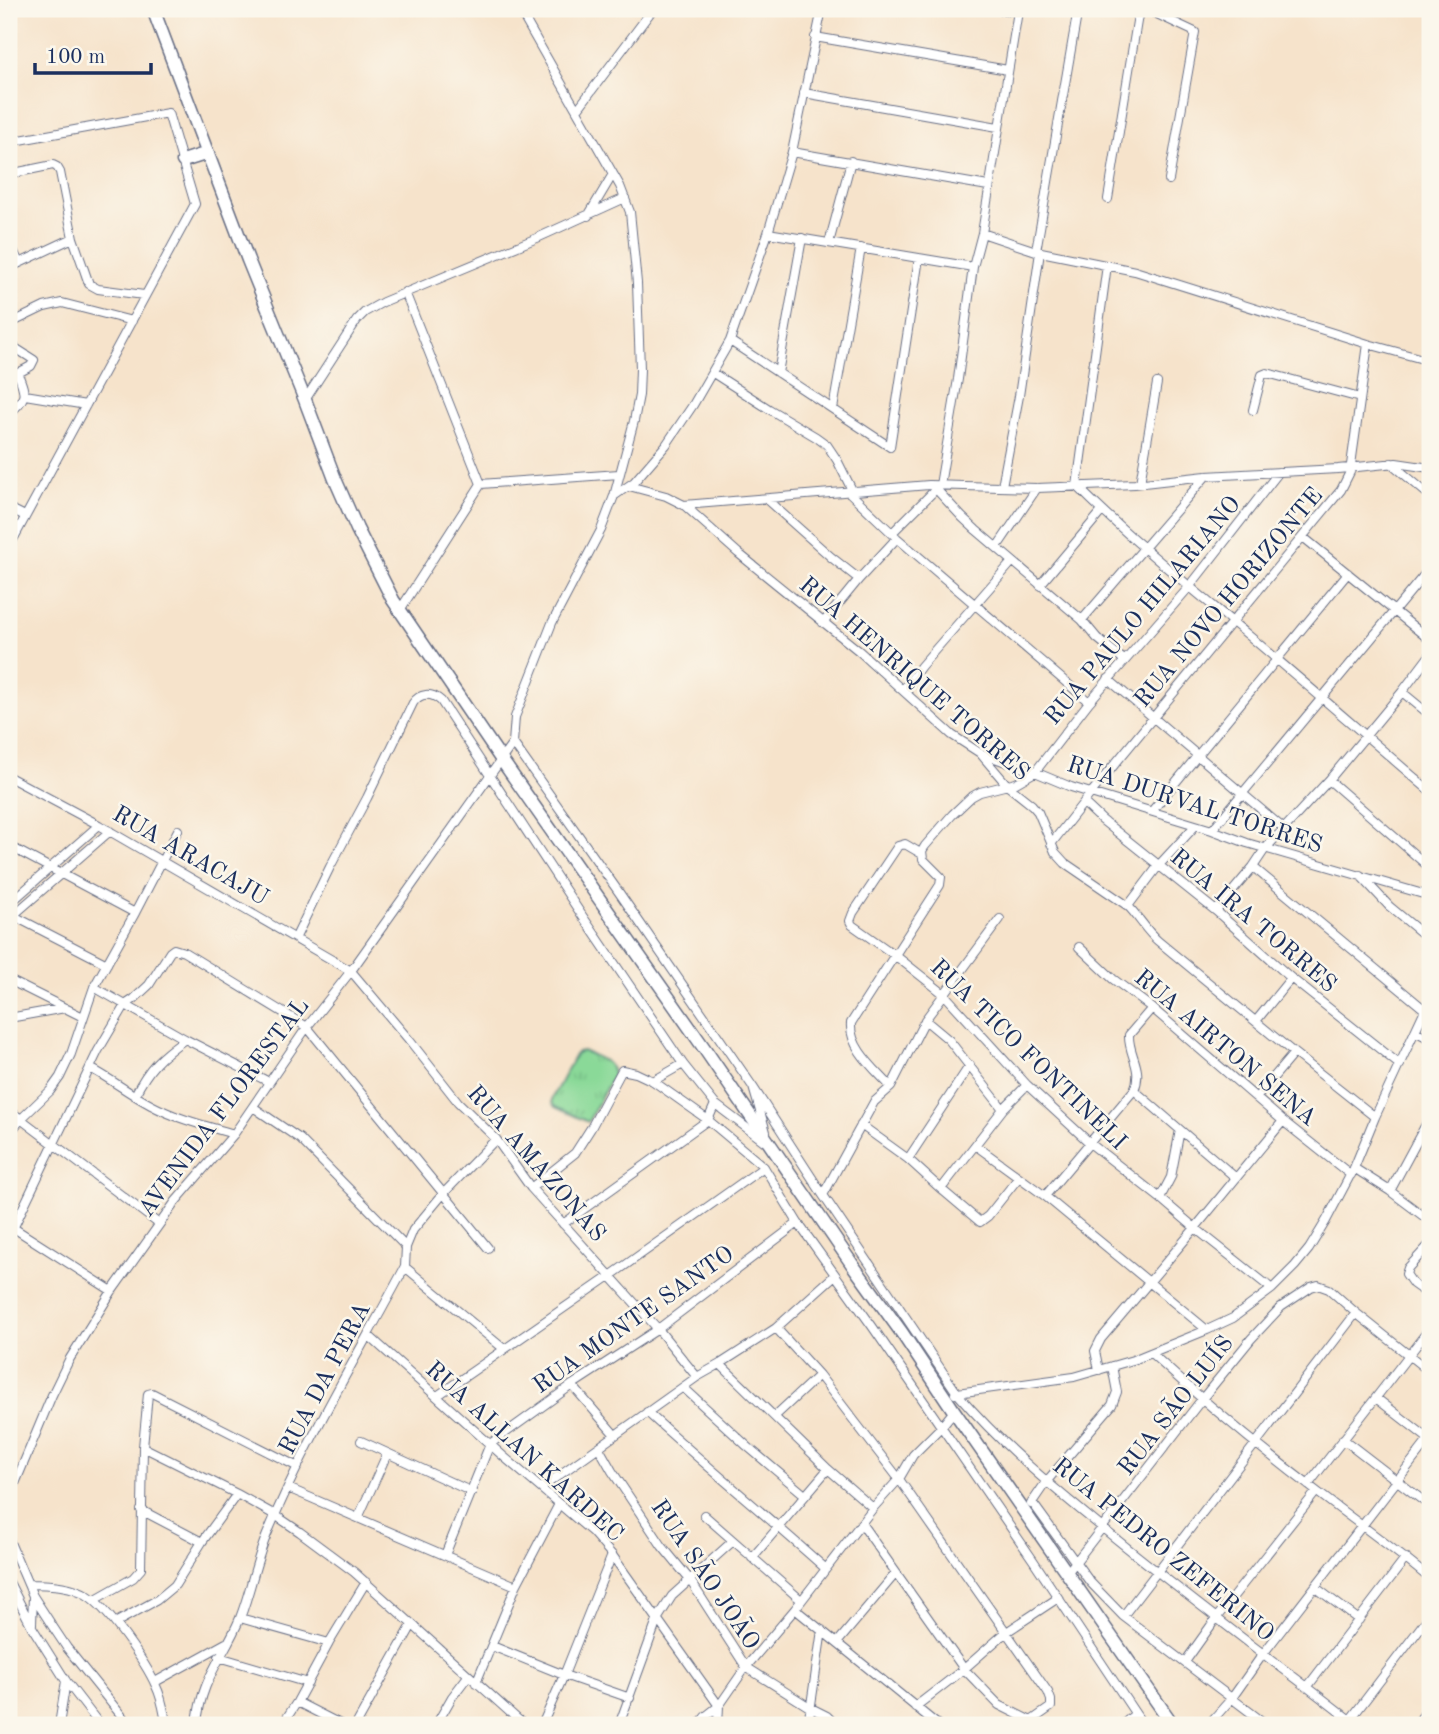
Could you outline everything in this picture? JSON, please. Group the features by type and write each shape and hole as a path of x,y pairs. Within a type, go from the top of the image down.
{"highway":[{"path":"153,9 248,260 345,503 375,566 400,610 769,1144 951,1395 954,1411 1029,1508 1071,1568 1173,1725"},
{"path":"183,161 208,153"}],"street":[{"path":"513,743 514,717 552,623 596,540 614,496 634,421 640,369 637,283 630,212 613,174 519,9"},
{"path":"577,110 653,9"},
{"path":"614,496 634,482 666,445 713,373 730,341 768,233 792,152 822,9"},
{"path":"990,9 1046,9"},
{"path":"1002,486 1078,9"},
{"path":"1108,199 1139,9"},
{"path":"1146,9 1195,32 1169,180"},
{"path":"823,623 938,487 1018,11"},
{"path":"815,37 1008,70"},
{"path":"804,93 998,127"},
{"path":"9,142 167,113 195,204 9,547"},
{"path":"792,152 988,186"},
{"path":"829,243 851,161"},
{"path":"9,174 53,165 58,167 73,237 89,284 98,289 144,295"},
{"path":"588,216 613,174"},
{"path":"305,400 359,316 370,309 625,198"},
{"path":"768,233 974,267"},
{"path":"982,233 1038,251 1158,277 1430,361"},
{"path":"9,268 73,237"},
{"path":"778,373 802,238"},
{"path":"9,241 19,263"},
{"path":"833,409 861,248"},
{"path":"730,341 890,447 919,258"},
{"path":"1077,486 1107,265"},
{"path":"405,292 481,484"},
{"path":"9,324 44,307 62,303 132,321"},
{"path":"9,344 34,360 31,366 9,378"},
{"name":"RUA NOVO HORIZONTE","path":"1051,844 1341,490 1350,468 1368,344"},
{"path":"713,373 827,445 851,492 895,536 1089,702"},
{"path":"1254,410 1259,382 1262,375 1267,373 1360,398"},
{"path":"9,414 25,395 18,374"},
{"path":"1140,483 1157,383"},
{"path":"25,395 86,405"},
{"path":"1391,463 1430,496"},
{"path":"684,505 938,487 1037,488 1140,483 1391,463 1430,468"},
{"name":"RUA PAULO HILARIANO","path":"1035,772 1108,679 1190,586 1279,472"},
{"path":"481,484 619,474"},
{"path":"1082,620 1206,476"},
{"path":"400,610 481,484"},
{"name":"RUA HENRIQUE TORRES","path":"629,486 666,496 684,505 738,553 859,651 952,735 979,753 1008,786 1038,812 1055,852 1065,863 1128,906 1151,935 1375,1117"},
{"path":"1077,486 1143,547 1430,791"},
{"path":"938,487 962,517 1082,620 1102,643 1124,660"},
{"path":"997,547 1037,488"},
{"path":"766,499 859,579"},
{"path":"9,508 25,516"},
{"path":"1040,585 1102,511"},
{"path":"1303,537 1430,640"},
{"path":"903,690 1012,562"},
{"path":"1212,830 1430,568"},
{"path":"1152,811 1349,573"},
{"path":"1216,911 1265,849 1366,736 1430,655"},
{"path":"1108,679 1284,829"},
{"path":"1402,692 1430,715"},
{"path":"296,937 416,699 427,694 434,696 491,776 683,1064 715,1104 769,1144"},
{"name":"AVENIDA FLORESTAL","path":"9,1498 63,1372 112,1291 176,1201 234,1134 307,1027 351,971 513,743"},
{"name":"RUA PEDRO ZEFERINO","path":"513,743 753,1087 951,1395 1046,1482 1102,1528 1353,1723"},
{"name":"RUA DURVAL TORRES","path":"979,753 1091,793 1265,849 1430,896"},
{"path":"891,1087 861,1053 853,1041 850,1028 853,1017 896,956 942,881 923,859 925,846 971,797 980,792 1008,786 1035,772"},
{"name":"RUA ARACAJU","path":"9,777 110,831 351,971"},
{"path":"1329,780 1430,868"},
{"name":"RUA IRA TORRES","path":"1084,803 1216,911 1291,978 1400,1065"},
{"path":"9,904 99,825"},
{"path":"1128,906 1159,865 1195,825"},
{"path":"9,1134 60,1077 71,1054 94,987 178,830"},
{"path":"107,964 10,916 110,831"},
{"name":"RUA TICO FONTINELI","path":"922,854 905,844 898,846 850,917 852,925 944,994 1027,1085 1091,1144 1272,1289"},
{"path":"9,846 135,913"},
{"path":"1253,867 1424,1009"},
{"path":"1360,875 1389,906 1430,940"},
{"path":"823,1195 874,1102 891,1087 925,1020 1000,919"},
{"name":"RUA AIRTON SENA","path":"1079,947 1113,979 1152,1008 1283,1121 1352,1171 1390,1191 1430,1221"},
{"path":"112,1291 10,1230 90,1068 125,1005 149,985 174,949 184,952 307,1027 488,1248"},
{"name":"RUA AMAZONAS","path":"351,971 458,1102 496,1139 531,1188 658,1329 697,1377"},
{"path":"1256,1021 1291,978"},
{"path":"9,980 83,1017"},
{"path":"94,987 185,1039 269,1082"},
{"path":"951,1395 1074,1377 1112,1366 1151,1353 1233,1318 1272,1289 1313,1243 1352,1171 1430,999"},
{"path":"9,1017 65,1008"},
{"path":"1045,1196 1134,1090 1138,1074 1129,1035 1152,1008"},
{"path":"925,1020 950,1040 1003,1109"},
{"path":"1415,1031 1430,1039"},
{"path":"135,1095 144,1077 158,1059 185,1039"},
{"path":"1257,1097 1294,1053"},
{"path":"653,1081 683,1064"},
{"path":"908,1158 970,1065"},
{"path":"90,1068 149,1104 173,1115 234,1134"},
{"path":"531,1188 575,1153 622,1070 653,1081 764,1167 798,1223 941,1427 1143,1725"},
{"path":"941,1189 1003,1109 1027,1085"},
{"path":"753,1087 769,1144"},
{"path":"1134,1090 1236,1178"},
{"path":"563,1224 708,1121 715,1104"},
{"path":"253,1107 300,1139 407,1247"},
{"path":"9,1111 159,1224"},
{"path":"1390,1191 1430,1116"},
{"path":"1099,1370 1095,1351 1098,1344 1283,1121"},
{"path":"862,1125 908,1158 980,1222 988,1216 1018,1177"},
{"path":"1160,1198 1171,1177 1180,1129"},
{"name":"RUA DA PERA","path":"197,1725 201,1696 240,1618 275,1515 321,1419 405,1267 407,1247 413,1230 496,1139"},
{"path":"975,1145 1045,1196 1207,1330"},
{"path":"437,1396 764,1167"},
{"name":"RUA MONTE SANTO","path":"490,1444 572,1385 658,1329 798,1223"},
{"path":"1430,1244 1408,1268 1406,1274 1430,1296"},
{"path":"405,1267 504,1349"},
{"path":"541,1488 697,1377 776,1328 835,1275"},
{"name":"RUA SÃO LUÍS","path":"1071,1568 1202,1399 1251,1339 1282,1307 1318,1285 1329,1289 1356,1313"},
{"path":"1123,1616 1356,1313 1430,1372"},
{"path":"776,1328 819,1375 899,1479 1048,1692 1052,1705 1035,1723 999,1705 964,1669 861,1523"},
{"path":"1308,1485 1430,1328"},
{"name":"RUA ALLAN KARDEC","path":"368,1335 592,1532 658,1618 719,1706"},
{"path":"1151,1353 1256,1444 1430,1579"},
{"path":"720,1364 828,1469 873,1508"},
{"path":"1029,1508 1046,1482 1112,1405 1117,1392 1112,1366"},
{"path":"775,1416 819,1375"},
{"path":"572,1385 615,1435"},
{"path":"684,1388 756,1454 805,1494"},
{"path":"93,1600 133,1578 142,1564 141,1510 147,1395 152,1393 298,1467"},
{"path":"1208,1725 1231,1699 1430,1439 1376,1398"},
{"path":"699,1725 719,1706 746,1667 899,1479 912,1455 954,1411"},
{"path":"647,1412 826,1569"},
{"path":"1343,1439 1430,1506"},
{"path":"361,1441 472,1492"},
{"path":"445,1555 490,1444"},
{"path":"143,1447 237,1494 300,1532 366,1582 524,1725"},
{"name":"RUA SÃO JOÃO","path":"598,1448 662,1546 690,1580 746,1667 827,1716 836,1725"},
{"path":"358,1518 387,1454"},
{"path":"752,1558 828,1469"},
{"path":"288,1488 516,1586"},
{"path":"1185,1662 1316,1492"},
{"path":"115,1623 157,1601 168,1592 237,1494"},
{"path":"476,1683 516,1586 559,1504"},
{"path":"141,1510 202,1542"},
{"path":"705,1515 801,1600"},
{"path":"9,1540 33,1596 67,1647 129,1725"},
{"path":"619,1725 658,1618 672,1596 733,1541"},
{"path":"542,1725 612,1555"},
{"path":"1308,1686 1406,1558"},
{"path":"1071,1568 1090,1582 1123,1616 1267,1725"},
{"path":"837,1643 896,1573"},
{"path":"9,1581 32,1627 65,1681 100,1725"},
{"path":"282,1725 366,1582"},
{"path":"28,1584 70,1588 93,1600 115,1623 155,1682 165,1717"},
{"path":"1315,1587 1359,1620"},
{"path":"32,1627 33,1596"},
{"path":"915,1707 1005,1633 1058,1598"},
{"path":"795,1609 938,1725"},
{"path":"1353,1723 1430,1615"},
{"path":"240,1618 329,1643"},
{"path":"356,1725 412,1625"},
{"path":"808,1725 822,1630"},
{"path":"155,1682 227,1642"},
{"path":"492,1646 630,1698"},
{"path":"219,1657 308,1683"},
{"path":"436,1725 468,1676"},
{"path":"59,1725 65,1681"},
{"path":"297,1702 342,1725"},
{"path":"718,1725 719,1706"},
{"path":"1416,1725 1430,1706"},
{"path":"1122,1725 1135,1714"}],"green space":[{"path":"583,1051 607,1063 613,1075 588,1122 555,1107 552,1103 552,1098 575,1055"}]}
